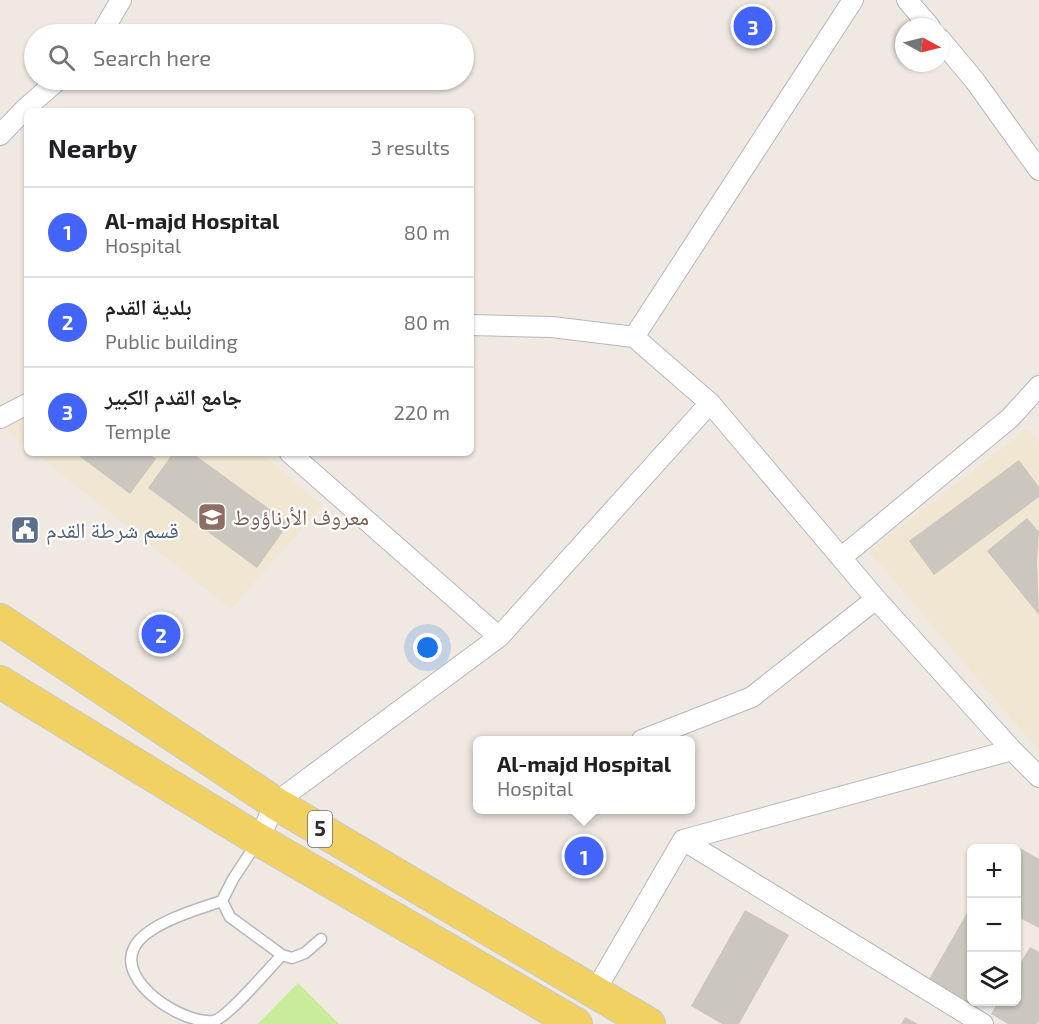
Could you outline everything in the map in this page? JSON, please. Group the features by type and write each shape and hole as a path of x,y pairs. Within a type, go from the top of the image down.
{"main road":[{"name":"5","path":"0,620 275,803 649,1024"},
{"name":"5","path":"0,682 259,840 576,1024"}],"street":[{"path":"107,24 122,0"},
{"path":"634,337 853,0"},
{"path":"907,0 922,18"},
{"path":"949,50 975,81 1039,170"},
{"path":"26,108 47,90"},
{"path":"0,135 24,110"},
{"path":"474,325 552,327 634,337 710,403 876,598 1039,777"},
{"path":"842,557 1010,418 1039,386"},
{"path":"259,840 275,803 499,637 710,403"},
{"path":"0,418 24,406"},
{"path":"293,456 499,637"},
{"path":"654,736 752,697 876,598"},
{"path":"594,993 683,840 1012,750"},
{"path":"683,840 983,1024"}],"lane":[{"path":"259,840 233,879 222,901 159,924 135,946 129,963 135,977 156,1000 193,1020 214,1022 228,1012 282,955"},
{"path":"222,901 230,917 282,955 292,958 305,953 321,939"}],"shaded area":[{"path":"24,415 24,444 1,426"},
{"path":"1027,429 1039,442 1039,748 1033,744 869,551"},
{"path":"39,456 264,456 322,506 231,609"}],"green space":[{"path":"298,983 339,1024 258,1024"}],"building":[{"path":"79,456 152,456 156,459 130,494"},
{"path":"171,456 196,456 289,523 257,568 148,488"},
{"path":"1019,460 1039,487 1039,497 934,575 909,541"},
{"path":"1027,518 1039,532 1037,561 1039,615 987,551"},
{"path":"1021,849 1039,859 1039,928 1021,919"},
{"path":"745,910 789,935 739,1024 722,1024 691,1006"},
{"path":"967,913 967,1006 977,1006 971,1015 924,988"},
{"path":"1030,947 1039,952 1039,1021 1037,1024 1008,1024 991,1014 996,1006 1021,1006 1021,962"},
{"path":"905,1017 918,1024 901,1024"}],"place":[{"name":"جامع القدم الكبير","path":"753,26"},
{"name":"معروف الأرناؤوط","path":"212,517"},
{"name":"قسم شرطة القدم","path":"25,530"},
{"name":"بلدية القدم","path":"161,634"},
{"name":"Al-majd Hospital","path":"584,856"}]}
